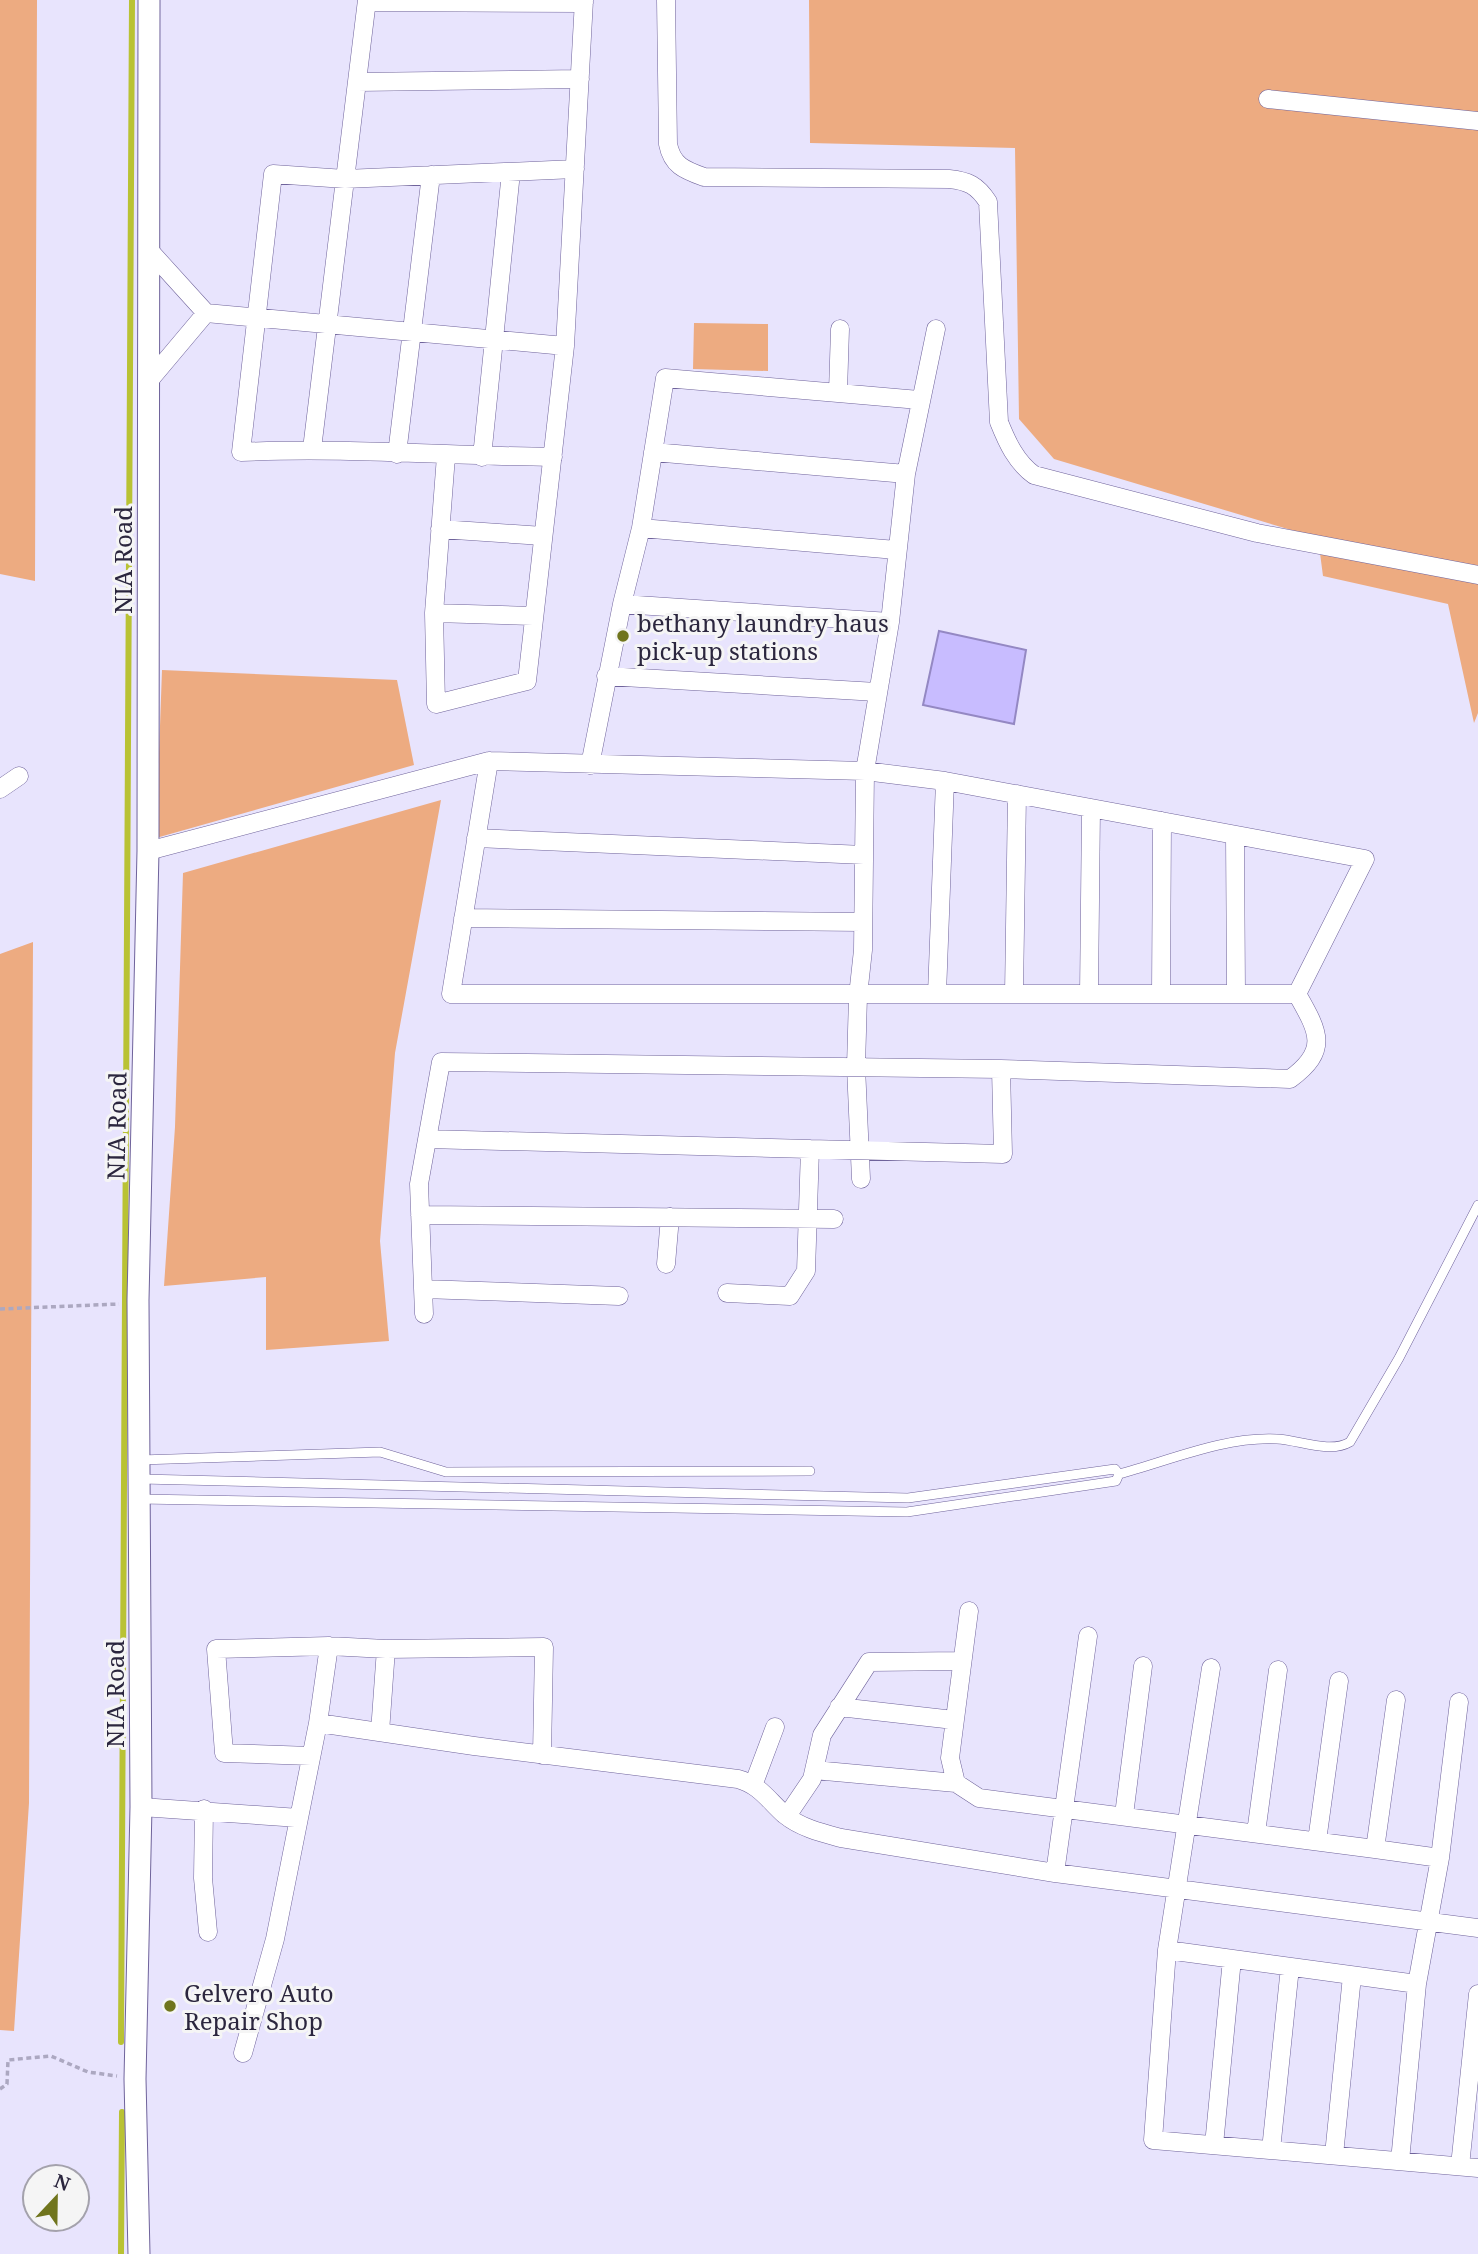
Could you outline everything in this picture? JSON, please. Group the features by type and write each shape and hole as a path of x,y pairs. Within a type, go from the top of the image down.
{"street":[{"name":"NIA Road","path":"139,2254 135,2079 141,1807 138,1300 148,851 149,0"},
{"path":"666,0 668,144 670,156 679,167 704,177 961,180 973,184 981,191 988,202 999,422 1014,454 1034,475 1256,533 1478,575"},
{"path":"312,449 367,1 584,1 565,346 527,681 436,704 434,613 446,456"},
{"path":"357,82 580,79"},
{"path":"1268,99 1478,121"},
{"path":"552,457 446,456 312,449 241,452 273,174 345,179 575,169"},
{"path":"482,457 511,172"},
{"path":"397,454 431,175"},
{"path":"148,249 206,313 565,346"},
{"path":"148,382 206,313"},
{"path":"838,392 840,329"},
{"path":"861,1179 862,1150 856,1067 858,996 863,950 865,771 890,622 906,474 919,400 936,329"},
{"path":"590,765 622,604 641,528 665,378 919,400"},
{"path":"653,452 906,474"},
{"path":"641,528 896,550"},
{"path":"440,529 543,536"},
{"path":"622,604 890,622"},
{"path":"434,613 533,615"},
{"path":"607,676 877,692"},
{"path":"148,851 489,761 865,771 945,781 1364,859 1297,994"},
{"path":"489,761 450,994 1297,994"},
{"path":"0,789 19,776"},
{"path":"937,994 945,781"},
{"path":"1014,994 1017,794"},
{"path":"1089,994 1091,808"},
{"path":"1161,994 1162,821"},
{"path":"1235,835 1236,994"},
{"path":"476,838 864,855"},
{"path":"463,918 862,922"},
{"path":"424,1314 419,1184 441,1062 1001,1069 1290,1079 1305,1068 1317,1044 1317,1028 1297,994"},
{"path":"427,1139 1003,1154 1001,1069"},
{"path":"727,1293 790,1296 806,1271 810,1149"},
{"path":"420,1215 834,1219"},
{"path":"666,1264 670,1217"},
{"path":"423,1289 619,1296"},
{"path":"956,1783 950,1758 969,1611"},
{"path":"1055,1873 1088,1636"},
{"path":"243,2053 275,1939 318,1723 329,1646"},
{"path":"311,1756 224,1753 216,1649 329,1646 386,1649 544,1647 542,1755"},
{"path":"380,1732 386,1649"},
{"path":"787,1816 812,1779 822,1735 869,1662 962,1661"},
{"path":"1124,1815 1143,1666"},
{"path":"1210,1668 1167,1950 1153,2140 1478,2168"},
{"path":"1256,1833 1278,1670"},
{"path":"1317,1841 1339,1681"},
{"path":"1375,1849 1396,1700"},
{"path":"1401,2161 1417,1984 1440,1858 1460,1702"},
{"path":"839,1707 954,1720"},
{"path":"318,1723 754,1783 787,1816 809,1829 841,1838 1055,1873 1478,1928"},
{"path":"754,1783 775,1727"},
{"path":"814,1770 956,1783 979,1798 1440,1858"},
{"path":"141,1807 204,1809 299,1818"},
{"path":"204,1809 203,1878 208,1932"},
{"path":"1167,1950 1417,1984"},
{"path":"1214,2145 1232,1959"},
{"path":"1271,2150 1290,1967"},
{"path":"1334,2155 1352,1976"},
{"path":"1460,2166 1478,1994"}],"lane":[{"path":"1119,1474 1223,1446 1257,1440 1276,1439 1337,1447 1350,1442 1399,1358 1478,1205"},
{"path":"139,1479 380,1452 446,1472 810,1471"},
{"path":"139,1479 908,1498 1115,1469 1119,1474"},
{"path":"139,1479 384,1504 907,1512 1116,1481 1119,1474"},
{"path":"384,1485 384,1504"},
{"path":"662,1492 662,1508"}],"path":[{"path":"0,1309 125,1304"},
{"path":"0,2089 7,2084 8,2060 51,2056 88,2072 135,2079"}],"shaded area":[{"path":"0,0 37,0 35,581 0,574"},
{"path":"809,0 1478,0 1478,713 1474,723 1448,604 1323,576 1318,538 1054,459 1019,419 1015,148 810,143"},
{"path":"694,323 768,324 768,371 693,369"},
{"path":"162,670 397,680 414,765 156,838"},
{"path":"441,800 395,1053 380,1241 389,1341 266,1350 266,1277 164,1286 175,1127 183,873"},
{"path":"33,942 29,1803 14,2031 0,2030 0,954"}],"building":[{"path":"939,631 1026,650 1014,724 923,705"}],"waterway":[{"path":"121,2042 132,0"},
{"path":"121,2254 122,2112"}],"place":[{"name":"bethany laundry haus pick-up stations","path":"623,636"},
{"name":"Gelvero Auto Repair Shop","path":"170,2006"}]}
